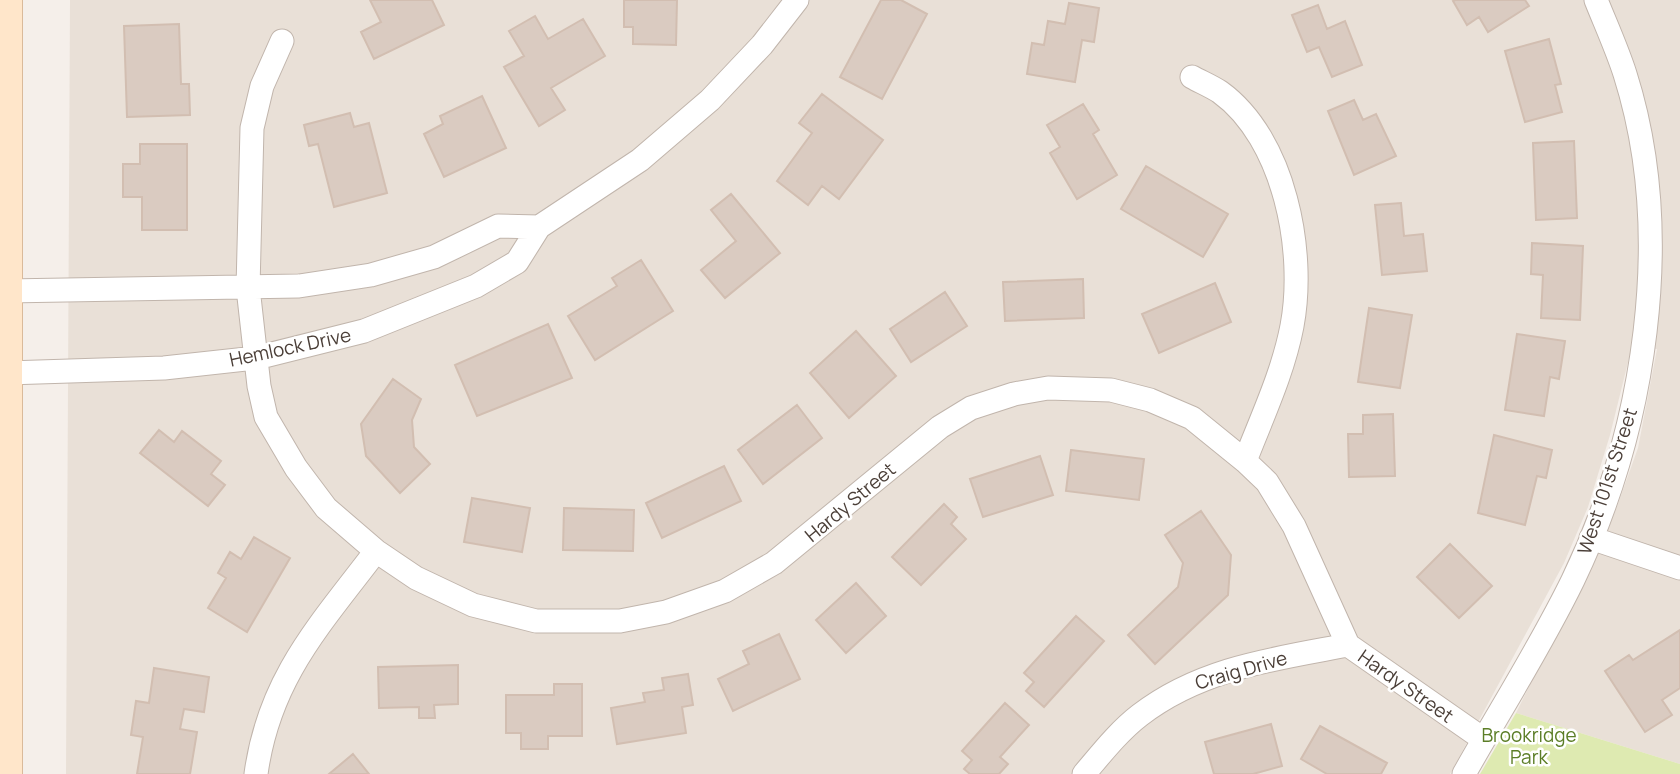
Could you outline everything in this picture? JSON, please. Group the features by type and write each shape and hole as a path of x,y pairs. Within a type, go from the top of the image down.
{"main road":[{"path":"6,0 3,294 6,774"}],"street":[{"name":"Hemlock Drive","path":"3,370 164,368 256,358 364,331 477,286 517,262 539,227 640,160 710,100 762,45 797,0"},
{"name":"West 101st Street","path":"1464,774 1572,581 1591,538 1627,433 1641,367 1648,287 1648,217 1641,144 1625,75 1596,0"},
{"path":"248,288 252,128 262,86 282,41"},
{"path":"1192,77 1220,93 1238,110 1263,143 1283,188 1293,226 1297,280 1293,324 1282,367 1245,461"},
{"path":"3,294 299,286 370,275 434,257 498,226 539,227"},
{"name":"Hardy Street","path":"248,288 266,416 296,468 326,508 376,551 446,594 502,614 563,623 620,621 666,612 725,591 754,574 817,530 940,427 971,408 1014,394 1048,388 1111,390 1150,400 1192,418 1245,461 1267,482 1294,526 1348,645 1483,739"},
{"path":"1591,538 1680,568"},
{"path":"256,774 261,737 275,696 291,667 376,551"},
{"name":"Craig Drive","path":"1084,774 1138,717 1177,689 1211,674 1250,663 1348,645"}],"shaded area":[{"path":"70,0 1680,0 1680,764 1516,713 1615,512 1638,448 1657,349 1632,346 1610,435 1588,507 1564,563 1450,774 66,774"}],"green space":[{"name":"Brookridge Park","path":"1516,713 1680,764 1680,774 1480,774"}],"building":[{"path":"370,0 432,0 444,25 374,59 361,32 381,22"},
{"path":"624,0 677,0 676,45 633,44 633,27 624,27"},
{"path":"881,0 901,0 927,14 882,99 840,77"},
{"path":"1525,0 1529,6 1488,32 1479,17 1467,25 1453,1"},
{"path":"1069,3 1099,8 1094,42 1082,40 1075,82 1027,74 1032,43 1044,45 1048,21 1065,24"},
{"path":"1318,5 1327,29 1345,21 1362,65 1332,77 1319,47 1307,52 1292,15"},
{"path":"535,16 548,39 583,19 605,56 551,88 565,110 539,126 504,67 524,56 509,31"},
{"path":"179,24 181,84 189,84 190,115 127,117 124,26"},
{"path":"1549,39 1561,84 1555,85 1562,112 1525,122 1505,51"},
{"path":"822,94 883,140 839,199 822,186 808,205 777,181 812,133 799,123"},
{"path":"482,96 506,148 444,177 424,134 443,124 440,116"},
{"path":"1354,100 1363,120 1376,114 1396,156 1354,175 1328,111"},
{"path":"1083,104 1099,130 1093,134 1117,175 1077,199 1050,153 1060,147 1047,125"},
{"path":"350,113 354,127 369,123 387,193 334,207 318,144 309,146 304,125"},
{"path":"1574,141 1577,218 1536,220 1533,143"},
{"path":"140,144 187,144 187,230 142,230 142,197 123,197 123,164 140,164"},
{"path":"1146,166 1228,214 1203,257 1121,209"},
{"path":"731,194 780,253 725,298 701,270 736,241 711,210"},
{"path":"1401,203 1404,236 1423,234 1427,271 1382,275 1375,205"},
{"path":"1532,243 1583,246 1580,320 1541,318 1543,275 1531,274"},
{"path":"641,260 673,311 595,360 568,316 617,286 612,278"},
{"path":"1083,279 1084,318 1005,321 1003,282"},
{"path":"1215,283 1231,322 1159,353 1142,314"},
{"path":"945,292 967,326 911,362 890,329"},
{"path":"1369,308 1412,315 1400,388 1358,382"},
{"path":"548,324 572,378 477,416 455,365"},
{"path":"856,331 896,376 849,418 810,373"},
{"path":"1517,334 1565,341 1559,379 1550,377 1544,416 1505,410"},
{"path":"393,379 421,399 412,420 414,447 430,464 400,493 366,456 361,424"},
{"path":"797,405 822,438 763,484 738,450"},
{"path":"1393,414 1395,476 1349,477 1348,434 1363,434 1363,415"},
{"path":"159,430 174,442 182,431 221,461 211,474 225,485 208,506 140,453"},
{"path":"1494,435 1552,450 1546,478 1537,476 1525,525 1478,513"},
{"path":"1071,450 1144,459 1139,500 1066,491"},
{"path":"1040,456 1053,495 983,517 970,479"},
{"path":"724,466 741,501 662,538 646,503"},
{"path":"472,498 530,508 522,552 464,542"},
{"path":"944,504 957,517 951,524 966,539 921,585 892,557"},
{"path":"564,508 634,510 633,551 563,550"},
{"path":"1201,511 1231,555 1228,595 1155,664 1128,635 1178,587 1183,563 1165,535"},
{"path":"254,537 290,558 247,632 208,608 226,578 218,573 230,552 241,559"},
{"path":"1450,544 1492,586 1459,618 1417,577"},
{"path":"856,583 886,616 846,653 816,620"},
{"path":"1076,616 1104,641 1044,707 1026,691 1034,682 1024,673"},
{"path":"1680,630 1680,688 1662,700 1672,715 1645,732 1605,671 1629,655 1633,660"},
{"path":"779,634 800,679 733,711 718,679 749,664 743,651"},
{"path":"458,665 458,704 434,705 435,718 419,718 419,707 379,708 378,667"},
{"path":"154,668 209,677 204,712 184,709 180,729 197,732 190,774 137,774 143,737 131,735 136,701 149,703"},
{"path":"688,674 693,705 682,707 686,733 617,744 611,708 645,702 643,693 664,690 662,678"},
{"path":"554,684 582,684 582,736 548,736 548,749 521,749 521,733 506,733 506,695 554,695"},
{"path":"1005,703 1029,725 1000,757 1008,764 999,774 970,774 964,769 972,760 962,751"},
{"path":"1271,724 1282,766 1253,774 1214,774 1205,742"},
{"path":"1320,726 1387,763 1381,774 1327,774 1301,759"},
{"path":"353,754 369,774 329,774"}]}
